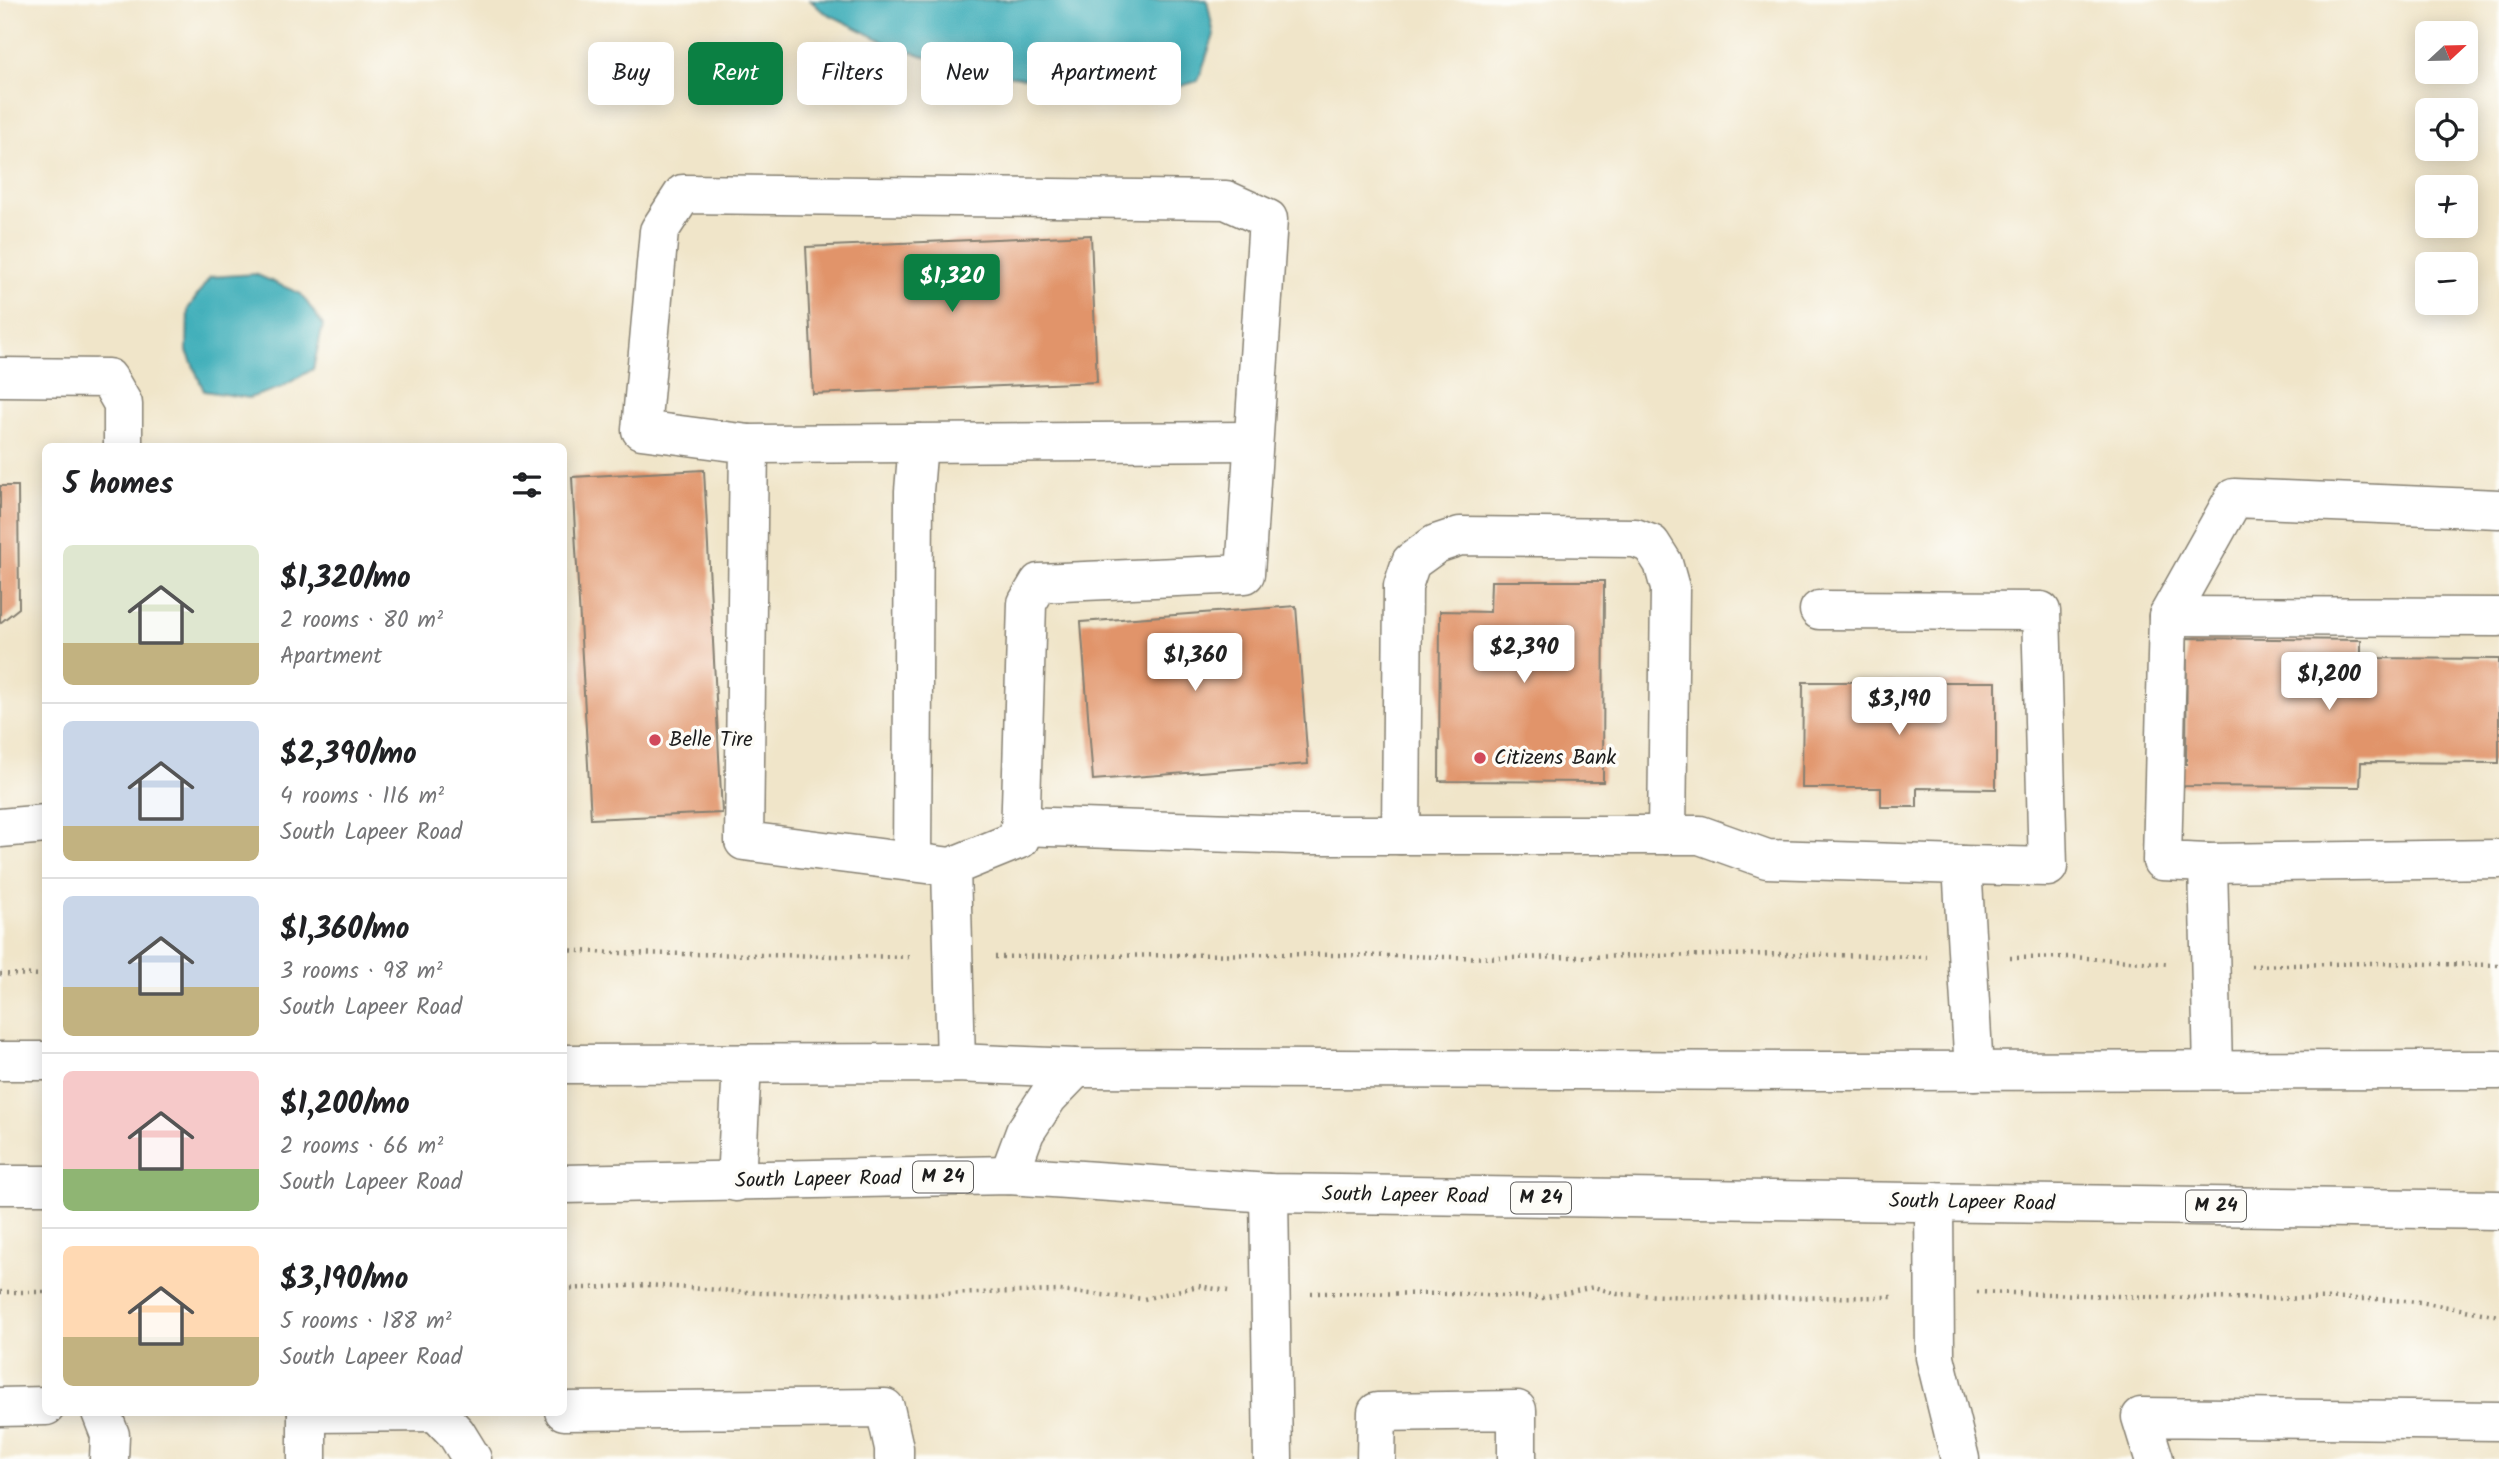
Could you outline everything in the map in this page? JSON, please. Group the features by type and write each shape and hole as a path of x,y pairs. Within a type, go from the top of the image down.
{"main road":[{"path":"749,444 744,841 951,867 1020,839 1027,603 1039,583 1245,574 1268,219 1226,201 683,194 659,231 641,430 749,444 1253,441"},
{"path":"0,377 108,378 124,404 123,443"},
{"path":"912,862 914,491 918,443"},
{"path":"2499,509 2234,498 2168,616 2162,861 2207,863 2499,859"},
{"path":"1401,835 1403,586 1411,562 1436,544 1460,536 1635,538 1651,544 1662,563 1670,588 1667,835"},
{"path":"1020,826 1297,835 1700,835 1766,859 2048,867 2041,611 1819,611"},
{"path":"2168,616 2499,617"},
{"path":"0,828 42,824"},
{"path":"2207,863 2213,1070"},
{"path":"1962,865 1974,1071"},
{"path":"951,867 956,1063"},
{"path":"0,1061 42,1061"},
{"path":"567,1064 956,1063 1076,1068 1974,1071 2499,1070"},
{"path":"736,1182 742,1064"},
{"path":"1009,1175 1025,1132 1048,1097 1076,1068"},
{"name":"South Lapeer Road","path":"567,1184 1009,1175 1269,1193 2499,1210"},
{"path":"0,1185 42,1185"},
{"path":"1269,1193 1273,1459"},
{"path":"1934,1202 1935,1357 1960,1459"},
{"path":"0,1407 42,1406"},
{"path":"567,1411 885,1408 894,1459"},
{"path":"1376,1459 1377,1412 1517,1409 1517,1459"},
{"path":"103,1416 110,1435 110,1459"},
{"path":"307,1416 307,1459"},
{"path":"441,1416 456,1433 472,1459"},
{"path":"2154,1459 2141,1417 2499,1421"}],"path":[{"path":"567,950 953,957 1278,954 1504,958 1783,954 2073,957 2211,967 2370,963 2499,964"},
{"path":"0,974 42,975"},
{"path":"567,1289 648,1285 761,1293 1060,1291 1144,1298 1198,1286 1271,1292 1464,1294 1543,1298 1594,1287 1617,1294 1714,1298 1935,1295 1997,1291 2187,1298 2375,1299 2420,1302 2499,1316"},
{"path":"0,1292 42,1292"}],"water":[{"path":"810,0 1207,0 1214,35 1198,81 1181,86 1181,42 1027,42 1027,78 1013,76 1013,42 921,42 921,55 907,50 907,42 885,42 822,11"},
{"path":"255,274 301,294 323,325 313,369 280,388 249,398 204,391 187,351 188,309 210,277"}],"building":[{"path":"1091,235 1097,382 813,394 806,247"},
{"path":"704,470 722,813 591,819 572,477"},
{"path":"0,486 18,486 19,608 0,623"},
{"path":"1491,581 1604,581 1603,782 1439,781 1440,611 1490,612"},
{"path":"1296,606 1308,764 1093,780 1081,622"},
{"path":"2187,638 2361,640 2361,658 2499,659 2499,763 2361,762 2360,787 2181,786 2181,764 2186,764"},
{"path":"1803,682 1996,682 1996,789 1917,788 1917,807 1881,807 1881,788 1802,788"}],"place":[{"name":"Belle Tire","path":"655,740"},
{"name":"Citizens Bank","path":"1480,758"}]}
